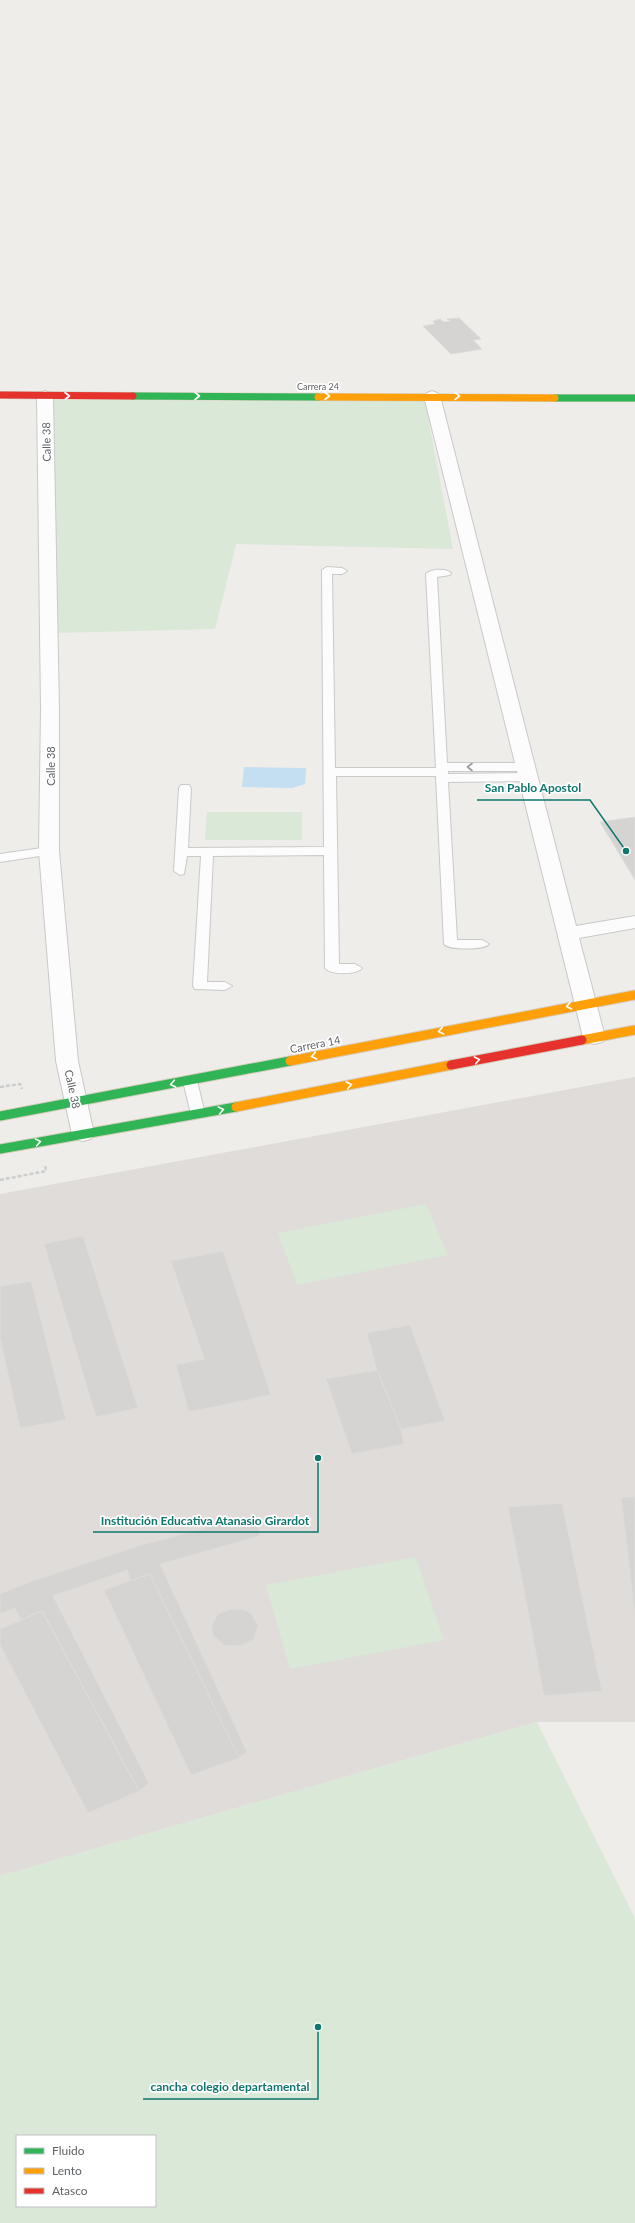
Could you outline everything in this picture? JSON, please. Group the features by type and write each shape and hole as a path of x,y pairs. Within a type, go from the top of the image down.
{"main road":[{"name":"Carrera 24","path":"0,395 46,396 430,391 635,398"},
{"name":"Carrera 14","path":"0,1116 190,1081 586,1003 635,995"},
{"path":"0,1149 198,1114 635,1030"}],"street":[{"path":"430,391 569,933 594,1037"},
{"name":"Calle 38","path":"46,396 50,709 49,851 67,1061 83,1134"},
{"path":"569,933 635,922"}],"lane":[{"path":"342,571 327,570 332,968 355,968"},
{"path":"446,574 431,574 451,944 482,944"},
{"path":"329,772 528,772"},
{"path":"180,871 185,788"},
{"path":"0,858 49,851"},
{"path":"182,852 330,851"},
{"path":"207,852 200,986 225,986"},
{"path":"190,1081 198,1114"}],"path":[{"path":"0,1087 20,1084"},
{"path":"0,1180 46,1171"}],"shaded area":[{"path":"635,1077 635,1722 537,1722 0,1876 0,1194"}],"green space":[{"path":"53,400 425,401 453,549 236,544 215,629 56,633"},
{"path":"207,812 302,812 302,840 205,840"},
{"path":"426,1204 448,1255 297,1285 278,1233"},
{"path":"416,1557 444,1640 290,1669 266,1585"},
{"path":"537,1722 635,1918 635,2223 0,2223 0,1876"}],"water":[{"path":"244,767 306,768 305,784 292,788 242,787"}],"building":[{"path":"459,318 481,339 473,340 482,349 451,354 423,326 435,324 433,321 440,319 444,322 451,321 447,319"},
{"path":"635,817 635,880 600,822"},
{"path":"83,1236 138,1408 96,1417 44,1244"},
{"path":"223,1251 271,1395 189,1412 176,1365 204,1359 171,1261"},
{"path":"31,1281 66,1420 20,1428 0,1338 0,1286"},
{"path":"410,1325 445,1421 401,1429 377,1370 367,1333"},
{"path":"377,1370 401,1429 404,1444 352,1454 326,1379"},
{"path":"621,1497 635,1497 635,1616"},
{"path":"562,1503 602,1691 544,1696 508,1507"},
{"path":"255,1515 260,1536 160,1564 247,1752 239,1758 150,1574 131,1581 127,1570 53,1596 149,1783 139,1791 42,1611 21,1620 15,1608 0,1614 0,1594 29,1582 145,1544"},
{"path":"150,1574 239,1758 191,1775 104,1590"},
{"path":"150,1574 239,1758 191,1775 104,1590"},
{"path":"231,1609 245,1610 252,1614 258,1626 254,1639 240,1646 224,1645 214,1636 212,1631 212,1625 218,1614"},
{"path":"42,1611 139,1791 88,1813 0,1645 0,1629"},
{"path":"42,1611 139,1791 88,1813 0,1645 0,1629"}],"traffic: fast":[{"path":"133,396 318,397"},
{"path":"555,398 635,398"},
{"path":"0,1116 290,1061"},
{"path":"0,1149 236,1107"}],"traffic: slow":[{"path":"318,397 555,398"},
{"path":"290,1061 635,995"},
{"path":"582,1040 635,1030"},
{"path":"236,1107 451,1065"}],"traffic: jam":[{"path":"0,395 133,396"},
{"path":"451,1065 582,1040"}],"place":[{"name":"San Pablo Apostol","path":"626,851"},
{"name":"Institución Educativa Atanasio Girardot","path":"318,1458"},
{"name":"cancha colegio departamental","path":"318,2027"}]}
